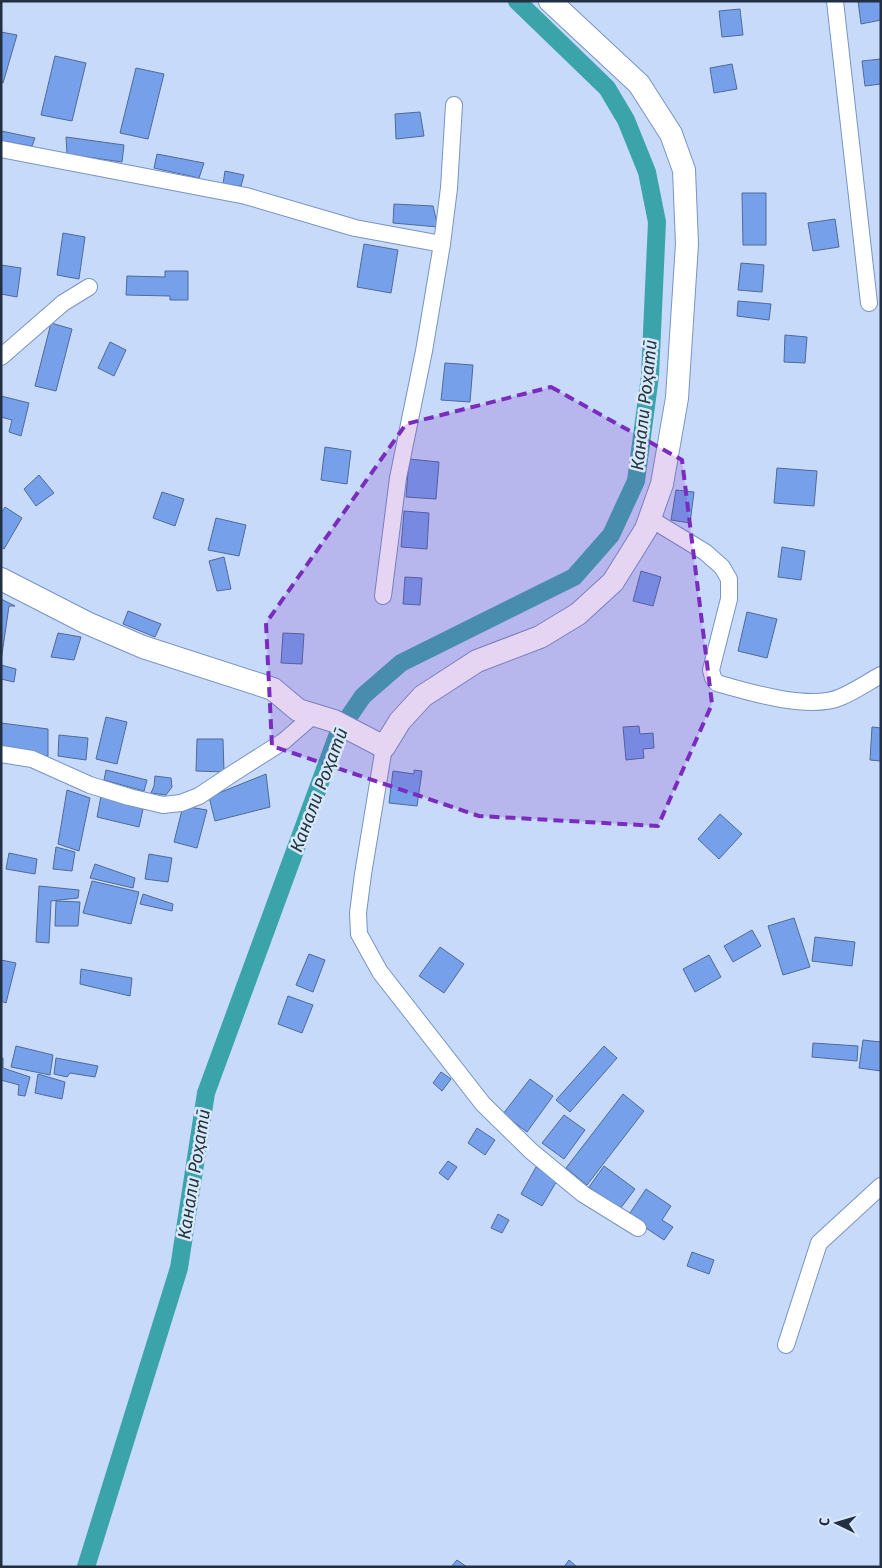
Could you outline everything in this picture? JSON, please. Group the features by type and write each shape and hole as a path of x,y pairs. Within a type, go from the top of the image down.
{"street":[{"path":"550,1 639,84 671,134 684,170 687,244 676,398 662,484 646,529 613,582 578,614 540,637 477,661 423,696 400,721 384,747 361,884 358,913 359,934 380,972 483,1104 531,1151 583,1194 638,1228"},
{"path":"835,1 869,303"},
{"path":"382,596 398,478 424,351 442,244 449,188 454,105"},
{"path":"1,149 246,196 355,228 442,244"},
{"path":"1,357 63,303 89,287"},
{"path":"649,518 705,552 722,567 729,579 729,599 711,670 713,678 717,683 760,695 800,701 824,702 840,698 881,675"},
{"path":"1,579 87,623 143,647 273,690 298,710 324,718 384,747"},
{"path":"1,754 32,759 90,785 129,797 163,804 181,803 199,796 284,741 324,718"},
{"path":"786,1345 819,1243 881,1186"}],"highlighted area":[{"path":"551,387 682,460 712,704 658,826 479,816 272,746 266,623 406,424"}],"building":[{"path":"858,1 881,1 881,20 861,24"},
{"path":"740,9 743,35 722,37 719,11"},
{"path":"1,32 17,35 3,83 1,83"},
{"path":"55,56 86,63 72,121 41,115"},
{"path":"881,59 881,84 865,86 862,61"},
{"path":"732,64 737,89 714,93 710,68"},
{"path":"136,68 164,74 148,139 120,133"},
{"path":"420,112 424,136 396,139 395,114"},
{"path":"1,131 35,138 32,146 1,141"},
{"path":"66,137 124,145 122,162 67,154"},
{"path":"157,154 204,163 199,178 154,168"},
{"path":"225,171 244,175 241,186 223,184"},
{"path":"742,193 766,193 766,245 743,245"},
{"path":"394,204 433,206 438,227 393,223"},
{"path":"835,219 839,247 813,251 808,223"},
{"path":"63,233 85,237 79,279 57,275"},
{"path":"364,244 398,250 391,293 357,287"},
{"path":"741,263 764,265 762,292 738,290"},
{"path":"1,265 21,268 17,297 1,294"},
{"path":"165,271 188,271 188,300 170,300 170,296 126,295 127,276 165,277"},
{"path":"738,301 771,304 769,320 737,316"},
{"path":"51,323 72,329 56,391 35,386"},
{"path":"785,335 807,337 805,363 784,362"},
{"path":"110,342 126,350 114,376 98,368"},
{"path":"445,363 473,365 470,402 441,400"},
{"path":"1,396 29,403 21,436 9,432 12,420 1,417"},
{"path":"325,447 351,451 347,484 321,480"},
{"path":"409,459 439,462 436,499 406,497"},
{"path":"777,468 817,471 814,506 774,503"},
{"path":"39,475 54,493 36,506 24,489"},
{"path":"676,490 694,492 690,523 671,520"},
{"path":"162,492 184,499 175,526 153,518"},
{"path":"5,507 22,518 4,549 1,547 1,513"},
{"path":"404,511 429,513 427,549 401,547"},
{"path":"216,518 246,525 239,556 208,550"},
{"path":"782,547 805,551 801,580 778,577"},
{"path":"224,557 231,589 217,591 209,561"},
{"path":"641,571 661,577 653,606 633,601"},
{"path":"405,577 422,578 420,605 403,604"},
{"path":"1,599 15,606 9,606 1,661"},
{"path":"128,611 161,624 155,637 123,624"},
{"path":"747,612 777,619 767,658 738,651"},
{"path":"58,633 81,637 74,660 51,657"},
{"path":"283,633 304,634 302,664 281,663"},
{"path":"1,665 16,669 14,682 1,679"},
{"path":"106,717 127,722 117,764 96,759"},
{"path":"1,723 48,729 48,756 1,749"},
{"path":"639,726 640,734 653,733 654,748 643,749 644,758 626,760 623,727"},
{"path":"872,727 881,728 881,761 870,760"},
{"path":"59,735 88,738 86,760 58,756"},
{"path":"197,739 223,739 224,772 196,771"},
{"path":"106,770 147,780 144,791 104,780"},
{"path":"414,770 422,771 417,806 389,803 393,771 414,774"},
{"path":"266,774 270,807 215,821 209,797"},
{"path":"155,776 171,778 172,787 166,795 151,793"},
{"path":"67,790 90,798 79,851 58,844"},
{"path":"101,796 143,809 139,827 97,817"},
{"path":"183,806 207,810 197,848 174,842"},
{"path":"720,814 742,834 719,859 698,839"},
{"path":"56,847 75,852 72,871 53,869"},
{"path":"9,853 37,859 35,874 6,869"},
{"path":"149,854 172,858 168,882 145,879"},
{"path":"95,864 135,878 133,888 90,878"},
{"path":"92,881 139,892 131,924 83,913"},
{"path":"39,886 79,890 78,898 51,901 49,943 36,942"},
{"path":"143,894 173,904 172,911 140,904"},
{"path":"56,901 80,902 78,926 55,926"},
{"path":"794,918 810,967 783,975 768,926"},
{"path":"752,930 761,946 733,962 724,946"},
{"path":"815,937 855,942 852,966 812,961"},
{"path":"440,947 464,964 444,993 419,976"},
{"path":"309,954 325,960 313,992 296,985"},
{"path":"709,955 721,977 695,992 683,969"},
{"path":"1,960 16,963 6,1003 1,1001"},
{"path":"81,969 132,978 130,996 80,984"},
{"path":"288,996 313,1005 302,1033 278,1024"},
{"path":"863,1040 881,1042 881,1071 859,1068"},
{"path":"813,1043 858,1046 857,1061 812,1057"},
{"path":"16,1046 53,1055 50,1075 11,1067"},
{"path":"604,1046 617,1058 570,1112 556,1100"},
{"path":"1,1058 3,1058 3,1068 30,1077 25,1096 18,1095 19,1085 1,1080"},
{"path":"56,1058 98,1066 95,1077 70,1073 67,1077 54,1074"},
{"path":"441,1072 451,1079 442,1091 433,1083"},
{"path":"38,1074 65,1082 62,1099 35,1093"},
{"path":"530,1079 553,1096 527,1132 503,1114"},
{"path":"623,1094 644,1111 587,1185 566,1168"},
{"path":"564,1115 585,1130 564,1159 542,1143"},
{"path":"477,1128 495,1140 485,1155 468,1143"},
{"path":"448,1161 457,1167 448,1180 439,1173"},
{"path":"604,1166 635,1189 620,1209 589,1187"},
{"path":"536,1167 558,1179 542,1206 521,1194"},
{"path":"646,1189 671,1206 662,1220 673,1227 664,1240 628,1216"},
{"path":"498,1214 509,1220 502,1233 491,1228"},
{"path":"692,1252 714,1260 709,1274 687,1266"},
{"path":"457,1560 467,1567 451,1567"},
{"path":"569,1560 577,1567 564,1567"}],"waterway":[{"name":"Канали Роҳатӣ","path":"86,1567 179,1268 206,1093 339,731 363,696 401,663 574,577 611,535 636,481 650,376 657,222 647,172 626,120 607,88 517,1"}]}
